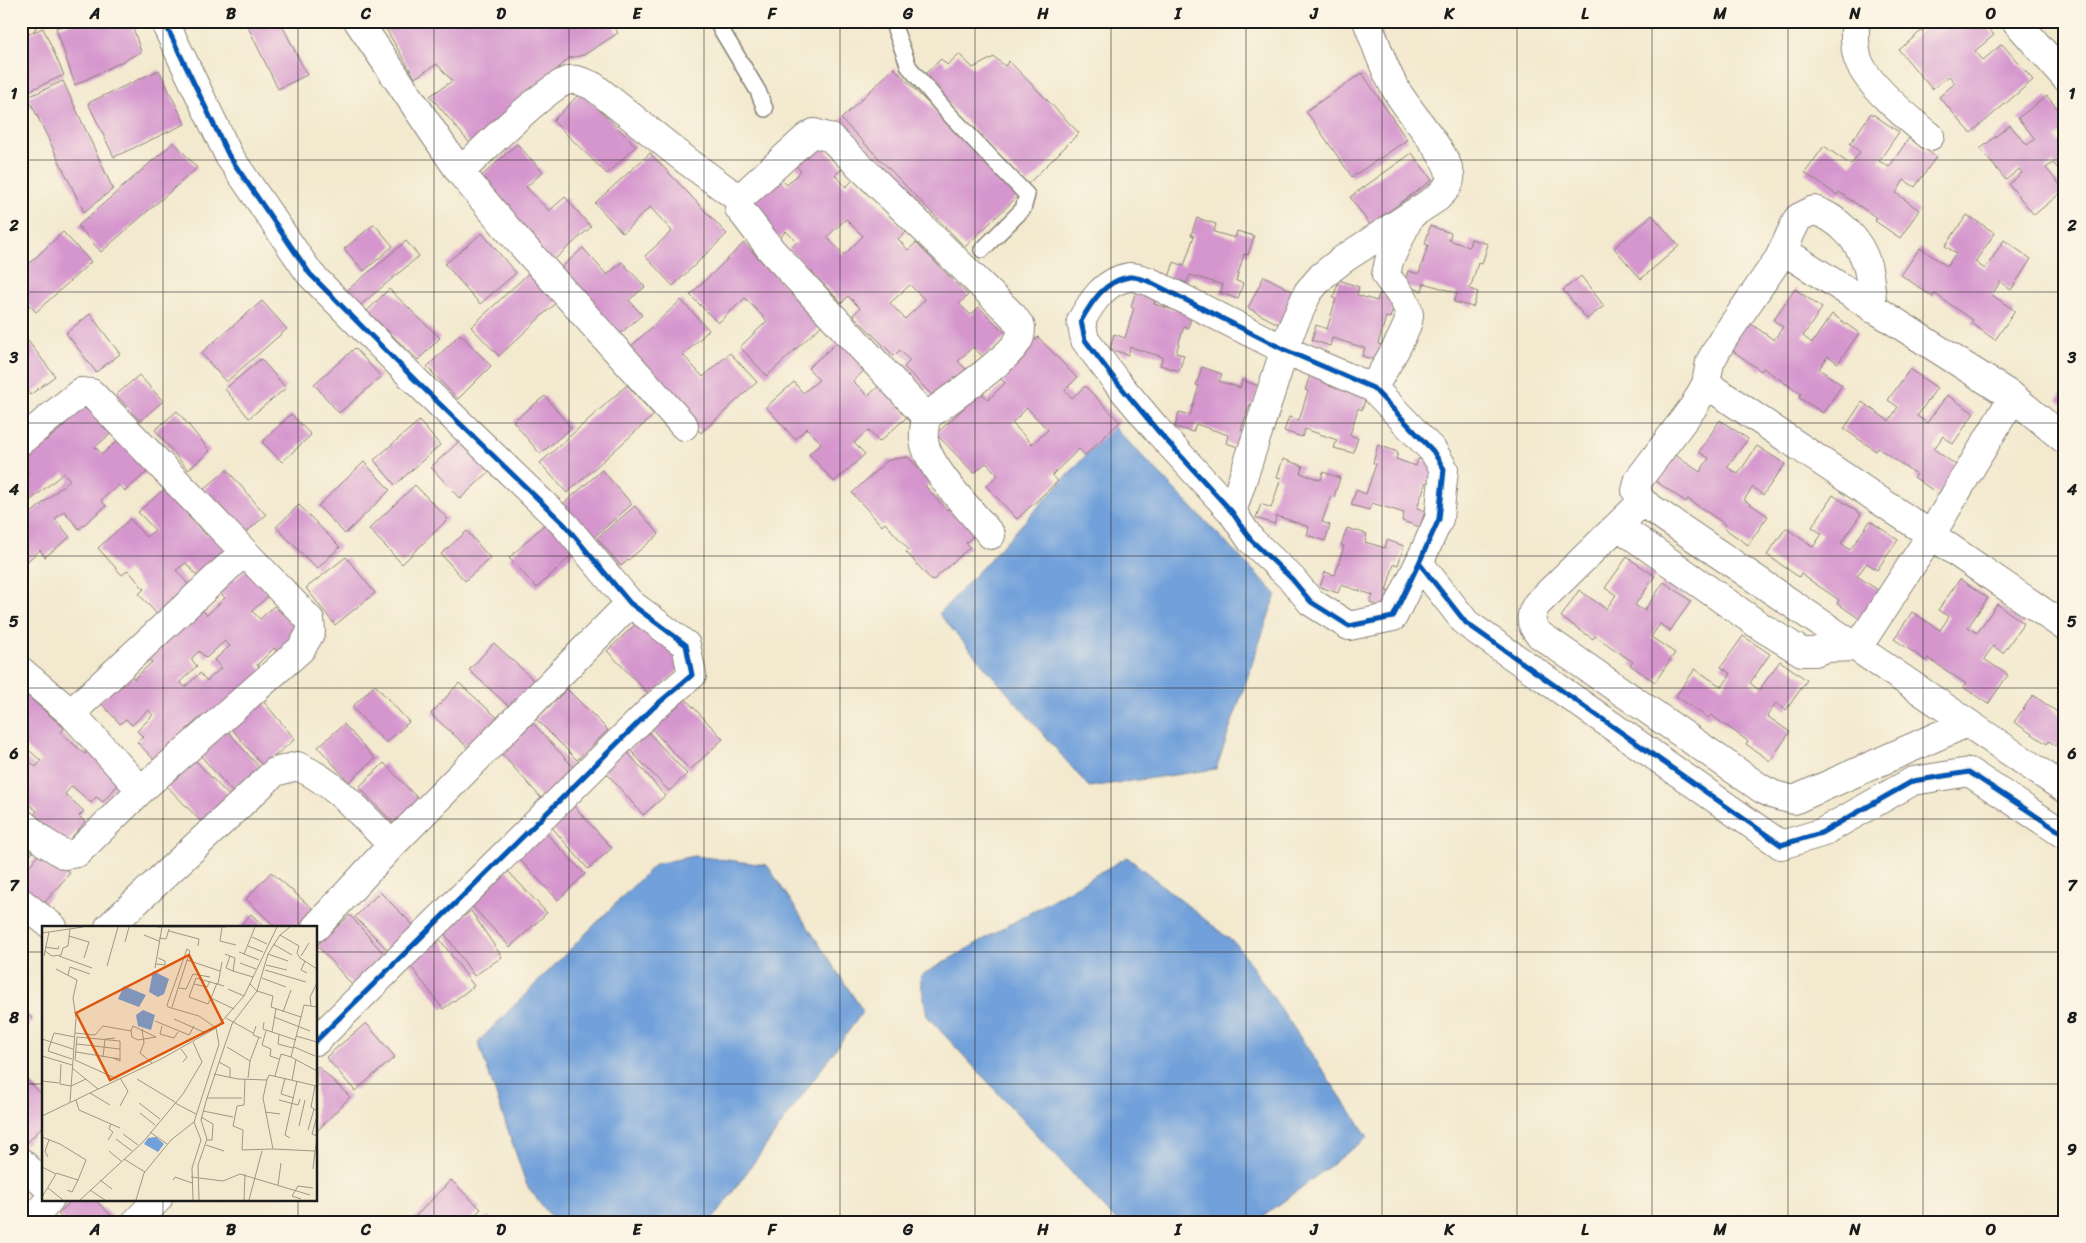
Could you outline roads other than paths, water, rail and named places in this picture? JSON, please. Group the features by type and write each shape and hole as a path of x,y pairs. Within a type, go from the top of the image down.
{"street":[{"path":"164,21 229,156 310,274 423,388 565,525 630,603 686,645 692,675 654,707 318,1039"},
{"path":"358,21 460,172 506,227 684,426"},
{"path":"1232,512 1285,350 1308,292 1342,260 1437,198 1446,189 1449,182 1450,174 1436,148 1395,88 1367,21"},
{"path":"1856,21 1854,35 1857,58 1864,71 1884,96 1930,136"},
{"path":"2016,21 2065,77"},
{"path":"460,172 544,95 569,80 579,80 592,86 679,155 739,198"},
{"path":"926,416 772,251 744,217 739,208 739,198 814,133 831,138 1013,316 1021,328 1020,338 1012,348 976,380 926,416 923,439 930,459 991,535"},
{"path":"1873,309 1867,264 1855,239 1828,215 1814,210 1798,218 1784,251 1723,339 1710,362 1706,384 1694,406 1639,480 1636,491 1642,502 2065,789"},
{"path":"1373,388 1406,327 1409,316 1401,293 1386,275 1389,261 1410,216"},
{"path":"1784,251 2013,397 2065,440"},
{"path":"1131,277 1148,281 1285,350 1373,388 1433,451 1444,469 1439,519 1393,617 1348,626 1311,602 1292,579 1252,540 1232,512 1157,430 1116,381 1085,340 1082,321 1099,293 1114,282 1131,277"},
{"path":"1706,384 2065,627"},
{"path":"21,441 81,392 90,393 310,620 311,632 301,649 141,790 77,853 65,855 44,842 21,822"},
{"path":"1858,648 1931,535 2013,397"},
{"path":"1642,502 1537,604 1531,617 1532,627 1762,789 1774,795 1794,800 1967,723"},
{"path":"1618,526 1762,628 1802,652 1815,652 1825,648 1858,648"},
{"path":"71,713 244,552"},
{"path":"1419,563 1466,623 1781,845 1821,833 1913,782 1969,772 2065,835"},
{"path":"317,926 392,845 630,603"},
{"path":"21,671 71,713 141,790"},
{"path":"110,926 275,772 297,766 314,773 336,790 392,845"},
{"path":"21,902 52,926"},
{"path":"21,1162 42,1182"},
{"path":"30,1222 49,1200"},
{"path":"136,1222 157,1200"}],"lane":[{"path":"716,21 758,91 765,109"},
{"path":"892,21 909,67 948,113 1027,194 1023,209 982,250"}],"water":[{"path":"1113,426 1276,594 1216,769 1089,787 939,614"},
{"path":"694,856 767,865 863,1011 711,1222 555,1222 527,1186 478,1042 655,864"},
{"path":"1127,857 1238,946 1368,1137 1256,1222 1117,1222 927,1016 920,976"}]}
